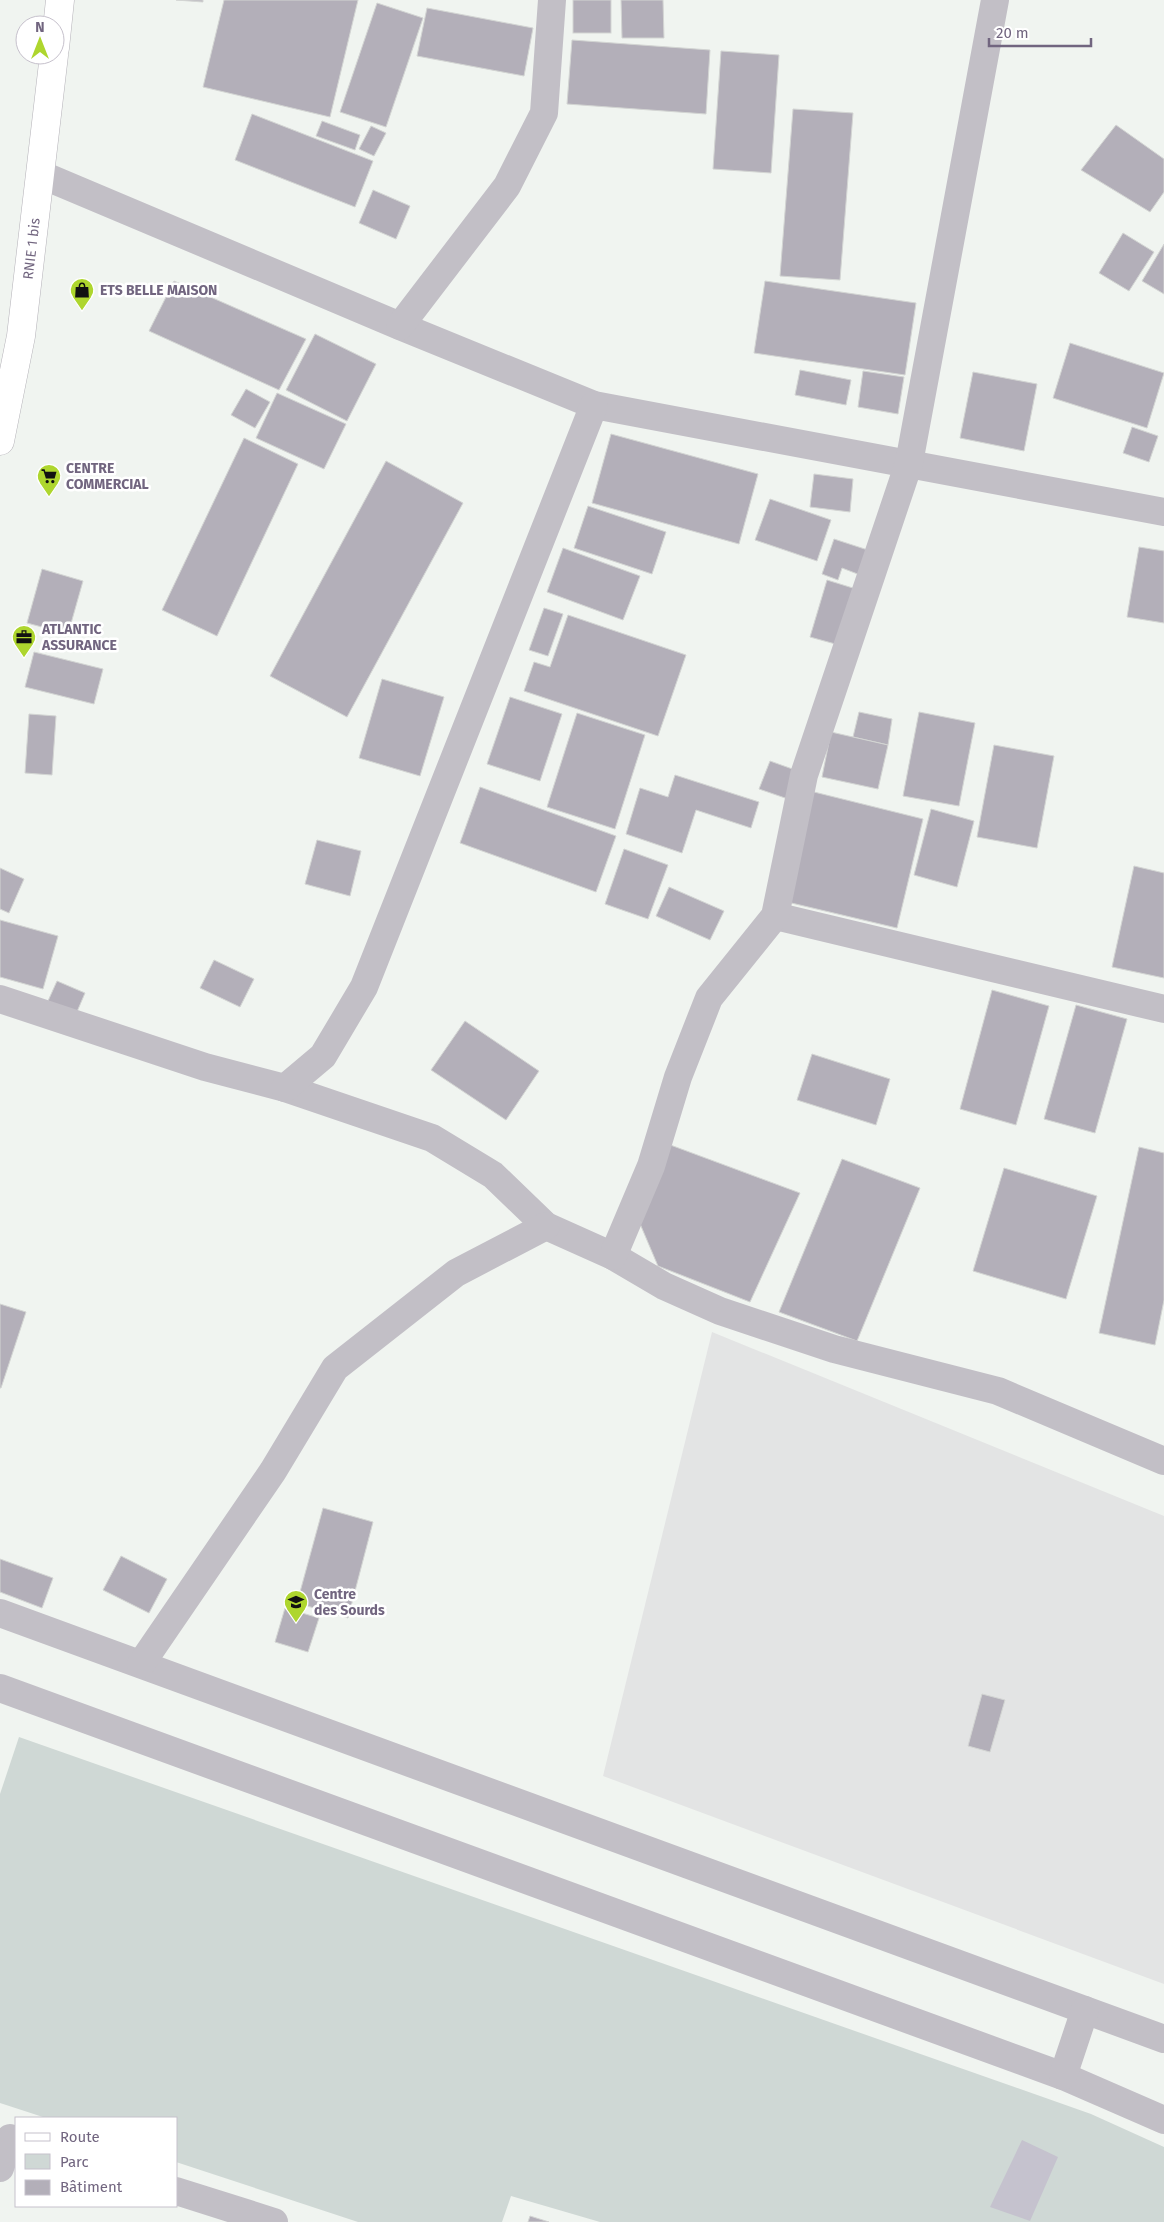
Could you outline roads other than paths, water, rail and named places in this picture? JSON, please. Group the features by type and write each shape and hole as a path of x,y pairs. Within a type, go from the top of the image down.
{"main road":[{"path":"58,15 60,0"},
{"name":"RNIE 1 bis","path":"0,441 21,336 42,175 53,65"}],"street":[{"path":"400,326 507,186 544,113 552,0"},
{"path":"613,1256 651,1166 678,1077 709,998 775,916 804,775 908,463 995,0"},
{"path":"42,175 400,326 594,405 1164,512"},
{"path":"285,1088 323,1056 364,987 594,405"},
{"path":"775,916 1164,1009"},
{"path":"0,999 205,1068 285,1088 432,1138 493,1175 546,1226 613,1256 664,1286 720,1311 834,1349 998,1391 1164,1461"},
{"path":"141,1664 273,1471 335,1368 456,1273 546,1226"},
{"path":"0,1613 1164,2039"},
{"path":"0,1688 1063,2076 1164,2120"},
{"path":"1063,2076 1085,2010"},
{"path":"0,2168 9,2138"},
{"path":"178,2192 274,2222"}],"place":[{"name":"ETS BELLE MAISON","path":"82,311"},
{"name":"CENTRE COMMERCIAL","path":"49,497"},
{"name":"ATLANTIC ASSURANCE","path":"24,658"},
{"name":"Centre des Sourds","path":"296,1623"}]}
